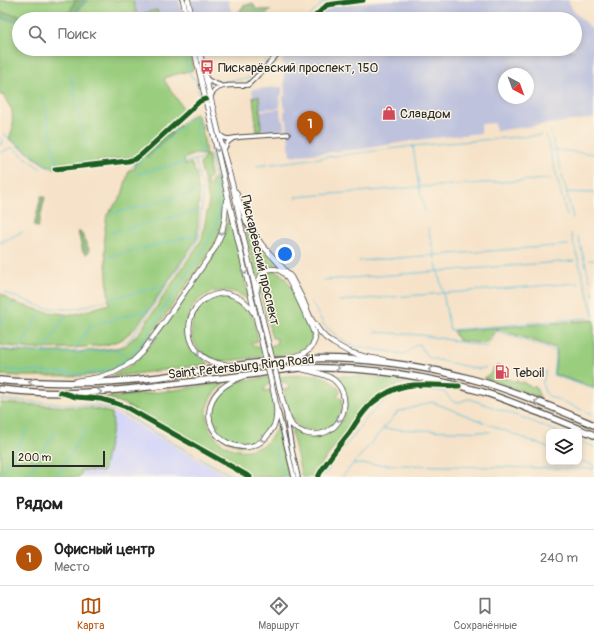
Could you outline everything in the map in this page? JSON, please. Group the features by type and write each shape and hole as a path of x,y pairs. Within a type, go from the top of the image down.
{"highway":[{"name":"Saint Petersburg Ring Road","path":"0,380 62,383 112,382 284,360 322,358 351,359 416,367 452,374 512,392 594,425"},
{"name":"Saint Petersburg Ring Road","path":"0,389 60,392 113,391 298,368 337,368 385,372 458,386 509,401 594,435"}],"main road":[{"path":"183,0 186,12"},
{"path":"188,0 191,12"},
{"name":"Пискарёвский проспект","path":"196,56 220,136 233,187 257,298 285,409"},
{"name":"Пискарёвский проспект","path":"201,56 207,79 208,98 227,193 274,390 276,404"},
{"path":"233,187 247,223 269,254 291,276 311,319 326,338 341,348 358,355 416,367"},
{"path":"62,383 100,377 115,372 132,362 142,352 215,248 222,232 227,193"},
{"path":"257,298 259,279 262,274 270,269 281,271 289,279 315,337 312,348 303,354 284,360"},
{"path":"235,366 214,362 199,354 193,345 189,328 194,310 208,297 220,293 230,294 244,300 250,306 257,322"},
{"path":"285,409 292,425 295,428 300,431 319,435 333,428 342,416 344,407 343,395 336,382 326,375 298,368"},
{"path":"250,374 228,383 214,396 210,407 209,418 216,434 226,442 236,447 260,443 269,434 273,427 276,418 276,404"}],"street":[{"path":"320,12 327,5 363,0"},
{"path":"207,79 210,82 221,86 248,85 276,56"},
{"path":"55,169 135,159 200,101 208,98 214,90 221,86"},
{"path":"220,136 224,138 233,138 288,134"},
{"path":"223,151 228,142 233,138"},
{"path":"318,477 361,416 375,401 405,386 458,386"},
{"path":"60,392 76,397 115,402 250,477"},
{"name":"Пискарёвский проспект","path":"276,404 294,477"},
{"name":"Пискарёвский проспект","path":"285,409 298,477"}],"shaded area":[{"path":"133,0 179,0 182,12 157,12 156,10 148,12 136,12"},
{"path":"191,0 228,0 231,12 194,12"},
{"path":"386,0 568,0 575,12 322,12 327,7"},
{"path":"582,19 594,31 594,118 496,131 495,123 481,124 481,133 423,139 362,149 290,156 287,120 285,119 284,112 286,110 283,97 285,95 282,56 582,56"},
{"path":"282,87 282,94 279,98 280,108 260,109 259,97 253,97 252,89"},
{"path":"280,109 281,119 284,123 285,129 267,131 261,129 259,111"},
{"path":"92,408 122,417 229,477 80,477"}],"green space":[{"path":"0,0 133,0 136,12 12,12 12,56 190,56 193,70 166,77 164,80 185,111 134,157 55,168 48,167 9,139 13,127 12,110 3,95 0,95"},
{"path":"75,0 87,0 77,12 68,12 71,10"},
{"path":"253,3 256,9 271,10 269,12 239,12 243,6"},
{"path":"0,12 12,14 12,21 0,19"},
{"path":"259,96 261,129 257,132 253,97"},
{"path":"196,114 202,126 206,155 194,154 184,159 185,165 191,163 196,173 199,195 197,238 147,312 133,330 121,340 106,345 33,349 0,345 0,293 13,302 42,311 72,315 109,304 104,235 107,215 122,195 129,170 135,169 135,163 191,116"},
{"path":"168,132 173,134 147,158 144,154"},
{"path":"206,155 209,156 210,178 207,179 208,186 211,186 212,180 219,178 223,204 223,216 220,233 214,246 141,350 131,361 110,372 94,375 0,375 0,350 19,352 78,352 115,348 125,346 139,333 202,239 209,201 200,164"},
{"path":"41,196 45,197 38,227 36,227 34,226"},
{"path":"229,217 249,299 237,293 221,291 206,295 195,304 188,319 188,336 195,351 209,364 111,377 135,362 149,347 217,249 225,232"},
{"path":"245,225 259,245 280,268 277,267 258,277 256,276"},
{"path":"78,232 82,234 89,249 88,253 86,254 83,252"},
{"path":"275,271 287,280 307,322 312,336 308,346 297,352 230,361 215,359 205,355 199,350 192,337 193,316 196,310 206,301 212,298 224,296 241,301 253,317 258,341 251,343 253,345 256,347 261,347 276,344 277,338 272,338 259,287 264,276"},
{"path":"594,320 594,388 554,374 557,351 556,348 497,329 484,344 458,340 453,331"},
{"path":"500,366 497,374 504,376 503,378 516,382 517,380 517,382 525,383 532,387 535,386 540,397 484,378 492,372 494,367"},
{"path":"316,375 327,378 333,382 340,391 337,396 342,398 341,413 339,418 328,428 313,431 301,427 296,423 289,411 284,390 290,388 290,385 284,382 272,383 265,388 264,391 270,390 274,417 268,432 260,440 249,445 233,444 224,438 215,428 219,424 213,424 212,412 214,401 220,392 232,383 273,377"},
{"path":"334,376 359,376 415,382 408,382 390,388 374,398 356,418 323,461 314,477 302,477 290,425 313,436 332,430 338,426 346,411 347,399 344,389"},
{"path":"222,383 223,385 210,399 207,410 207,419 214,436 228,447 237,450 246,450 265,444 273,435 278,425 289,477 253,477 124,404 110,399 105,399 106,397 160,392"},
{"path":"0,403 90,408 112,413 113,425 103,472 82,470 80,477 0,477"}],"waterway":[{"path":"75,12 86,0"},
{"path":"313,12 321,4 330,0"},
{"path":"0,19 12,21"},
{"path":"185,56 191,77 196,79 199,94"},
{"path":"223,81 245,79 250,77 270,56"},
{"path":"71,77 86,146"},
{"path":"213,78 216,81 219,81"},
{"path":"43,98 57,165"},
{"path":"0,369 65,373 94,372 112,367 132,354 201,254 216,224 218,214 218,198 212,160 212,149 204,116"},
{"path":"0,349 44,353 74,353 116,350 131,338 199,237 203,193 195,160 200,159 202,156 197,138 197,120 191,118 144,160 131,168"},
{"path":"4,134 50,166 88,161"},
{"path":"257,166 413,146 541,135"},
{"path":"546,135 567,216"},
{"path":"0,138 3,141 0,145"},
{"path":"552,138 561,170"},
{"path":"413,146 419,187 425,211"},
{"path":"0,153 13,148 41,169"},
{"path":"555,150 594,154"},
{"path":"136,174 195,160"},
{"path":"562,174 573,218"},
{"path":"295,197 419,187 550,179"},
{"path":"110,214 201,191"},
{"path":"567,192 594,193"},
{"path":"109,233 200,210"},
{"path":"428,228 450,330 588,318"},
{"path":"0,243 22,232"},
{"path":"107,257 199,234"},
{"path":"571,234 594,317"},
{"path":"578,237 590,280"},
{"path":"359,261 568,245"},
{"path":"589,260 594,260"},
{"path":"324,280 574,261"},
{"path":"339,301 579,283"},
{"path":"111,299 168,284"},
{"path":"593,291 594,295"},
{"path":"5,293 45,308 80,308 106,300"},
{"path":"311,301 324,325 338,337 355,346 403,354 408,352 415,345 419,344 430,358 477,369 485,368"},
{"path":"0,325 12,303"},
{"path":"74,352 90,326 150,309"},
{"path":"19,349 40,313"},
{"path":"44,352 66,314"},
{"path":"375,332 421,335 486,347 497,331 556,351 553,375 594,389"},
{"path":"116,350 122,355 129,357"},
{"path":"546,371 543,387 549,396 594,415"},
{"path":"324,477 329,467 367,418 382,403 391,397 411,390 442,391 455,402 470,399 551,429"},
{"path":"0,400 86,405 120,412 234,477"},
{"path":"342,477 398,412 432,402 546,447"},
{"path":"0,477 28,429"},
{"path":"56,477 86,429"},
{"path":"383,429 490,432"},
{"path":"27,477 56,430"},
{"path":"582,442 594,447"},
{"path":"274,445 284,477"},
{"path":"582,461 593,465"},
{"path":"353,464 593,469 594,466"}],"cycle path":[{"path":"320,12 327,5 363,0"},
{"path":"55,169 135,159 200,101 206,99"},
{"path":"318,477 358,419 371,404 382,396 398,388 412,385 459,386"},
{"path":"60,392 76,397 101,399 126,407 250,477"}],"place":[{"name":"Пискарёвский проспект, 150","path":"207,67"},
{"name":"Славдом","path":"389,113"},
{"name":"Офисный центр","path":"310,144"},
{"name":"Teboil","path":"502,372"}]}
